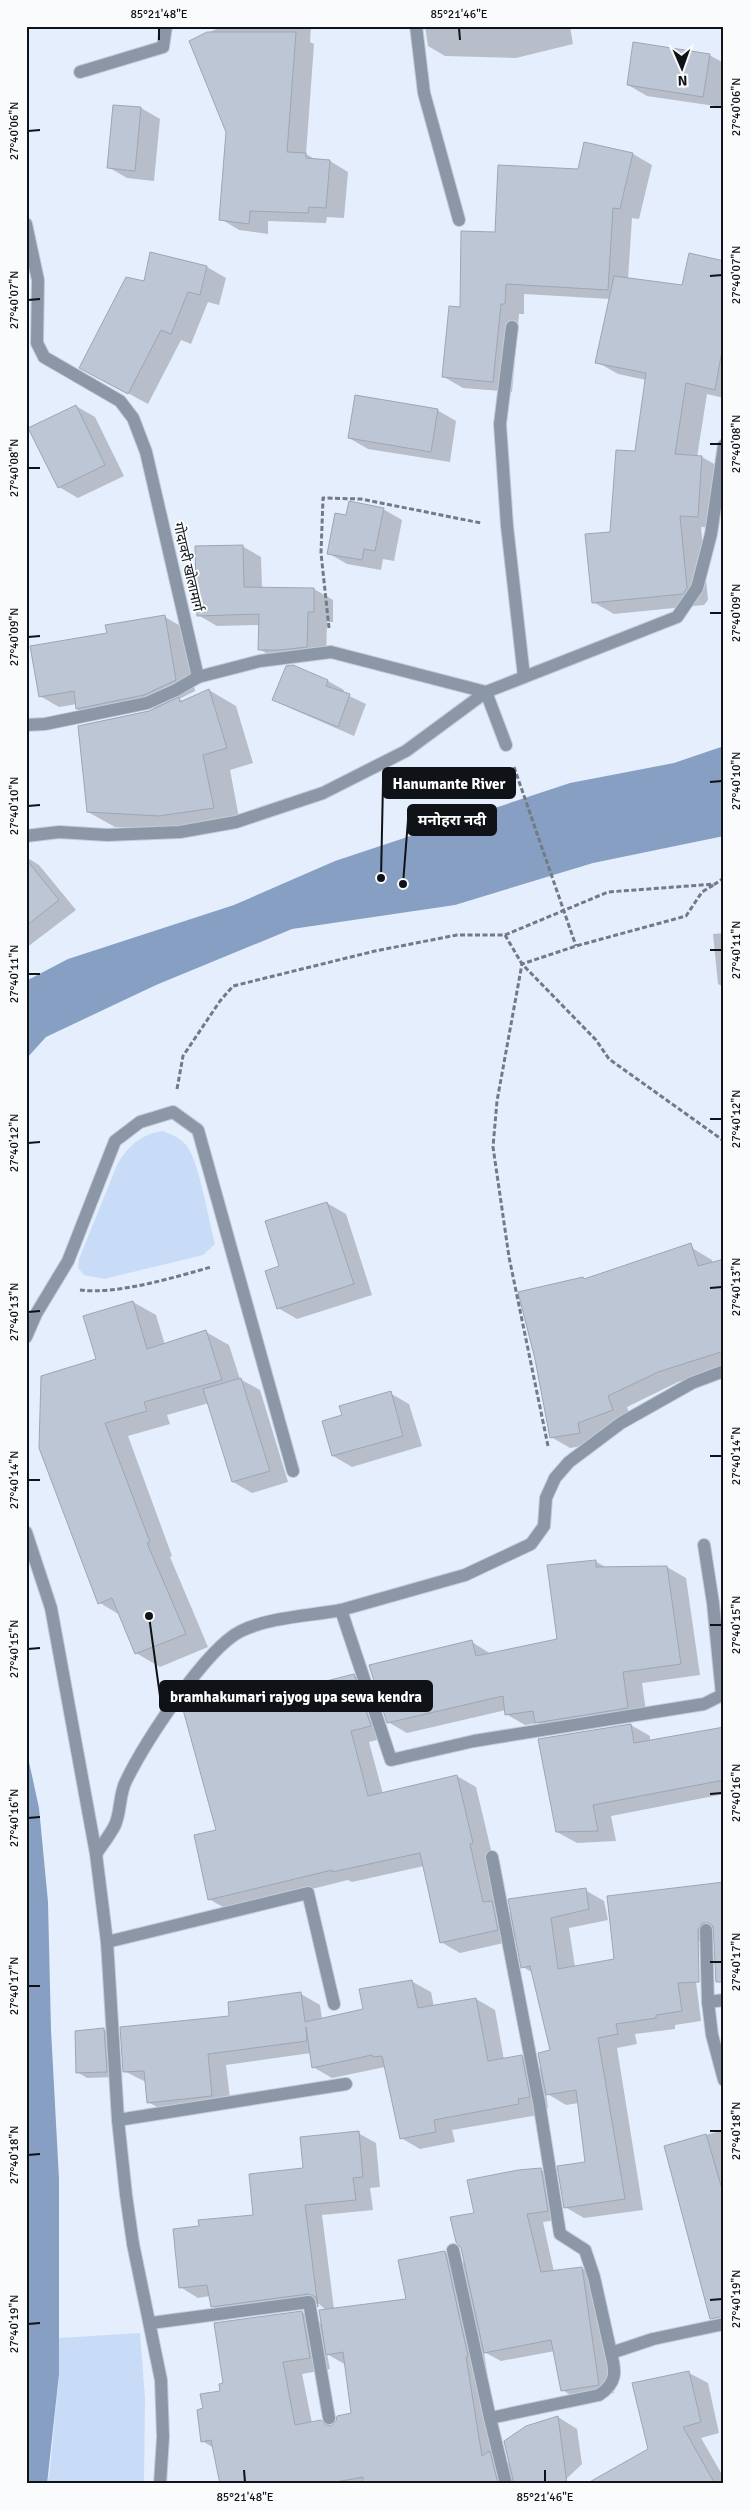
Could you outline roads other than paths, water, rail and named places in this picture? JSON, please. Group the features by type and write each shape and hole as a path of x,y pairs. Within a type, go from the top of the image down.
{"street":[{"path":"80,72 162,47 166,26"},
{"path":"416,26 424,93 459,220"},
{"name":"गोदावरी खोलामार्ग","path":"26,224 38,280 37,344 44,357 120,401 133,418 146,452 198,677"},
{"path":"512,327 500,424 507,526 524,677"},
{"path":"26,836 59,832 107,835 180,832 236,822 323,792 406,751 486,692 676,617 697,588 712,534 724,445"},
{"path":"26,725 45,724 146,703 176,690 198,677 260,660 331,652 486,692"},
{"path":"486,692 506,745"},
{"path":"26,1338 36,1314 68,1261 115,1141 140,1122 173,1112 198,1130 293,1471"},
{"path":"96,1854 115,1825 125,1782 157,1729 191,1679 215,1651 240,1632 265,1623 341,1610 465,1575 530,1544 544,1526 546,1498 555,1478 569,1462 621,1423 692,1382 724,1371"},
{"path":"26,1532 50,1608 96,1854 106,1942 118,2120 133,2244 151,2323 161,2380 163,2437 160,2484"},
{"path":"341,1610 391,1760 474,1741 704,1704 722,1696 713,1604 704,1545"},
{"path":"490,2418 599,2395 609,2388 613,2378 614,2367 594,2277 585,2250 560,2234 539,2102 492,1856"},
{"path":"106,1942 308,1893 334,2004"},
{"path":"706,1930 708,2002 712,2035 724,2080"},
{"path":"708,2002 724,2000"},
{"path":"118,2120 346,2084"},
{"path":"453,2250 506,2484"},
{"path":"151,2323 309,2302 329,2418"},
{"path":"611,2353 653,2339 724,2324"}],"place":[{"name":"Hanumante River","path":"381,878"},
{"name":"मनोहरा नदी","path":"403,884"},
{"name":"bramhakumari rajyog upa sewa kendra","path":"149,1616"}]}
